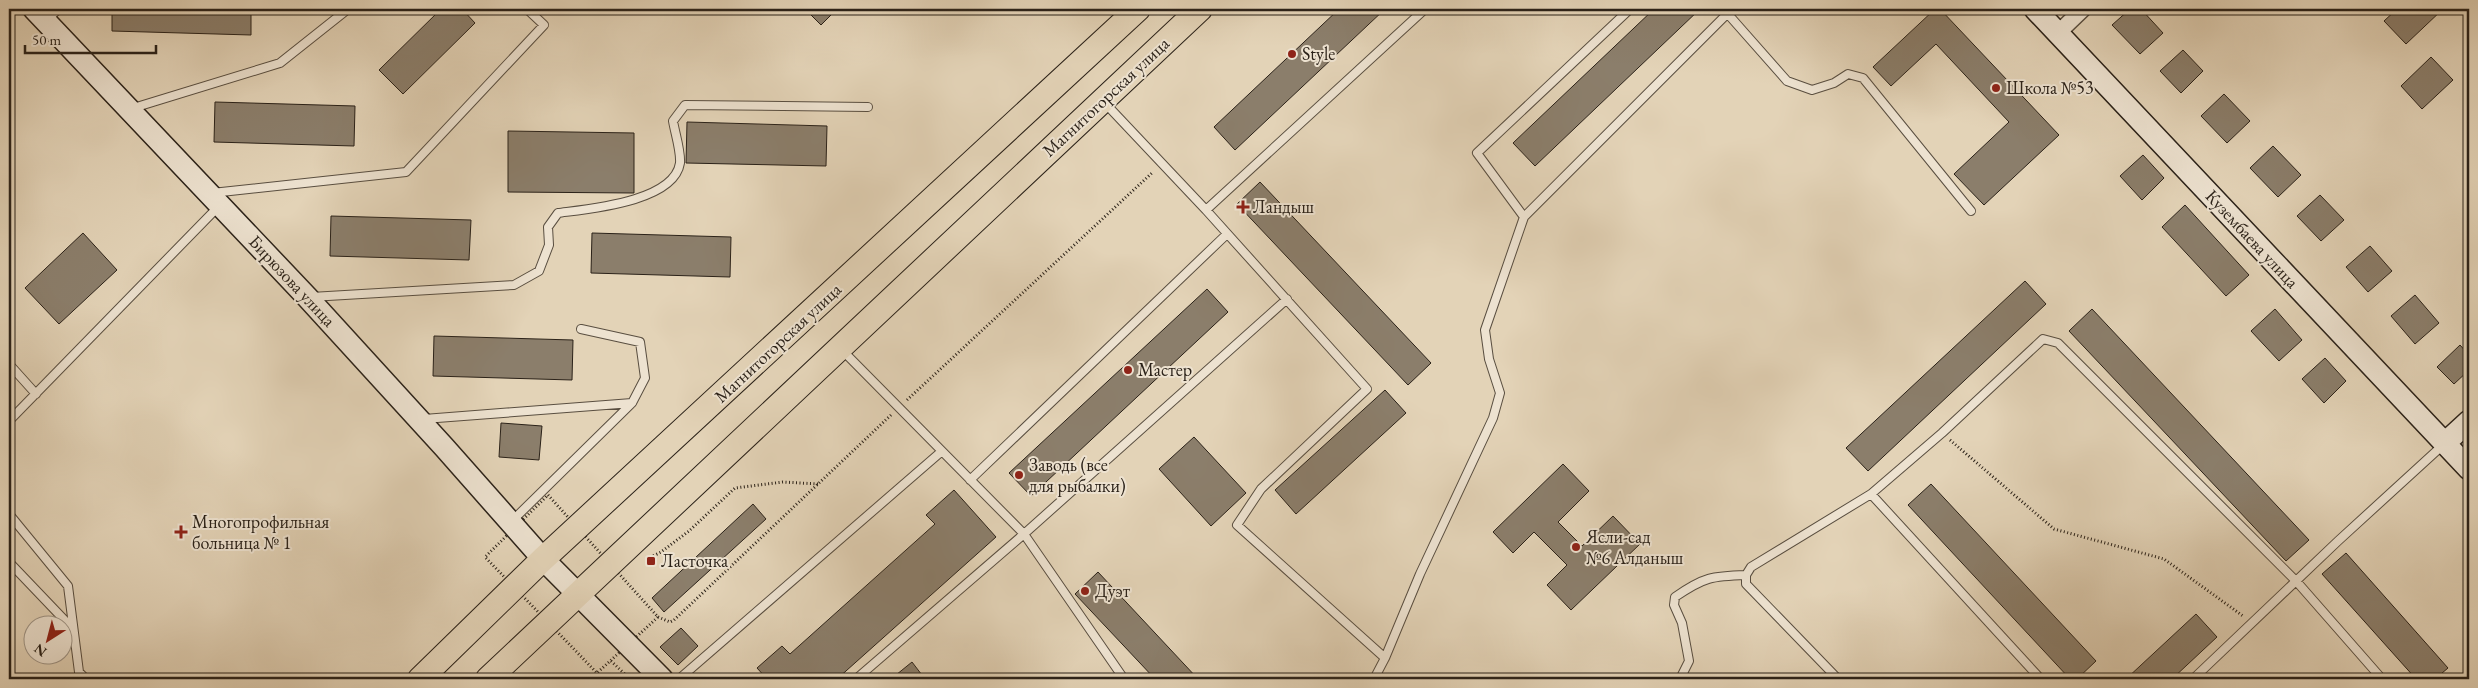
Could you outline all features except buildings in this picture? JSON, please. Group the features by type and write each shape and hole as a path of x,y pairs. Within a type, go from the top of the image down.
{"main road":[{"name":"Магнитогорская улица","path":"420,679 543,559 1138,9"},
{"name":"Магнитогорская улица","path":"488,679 1200,9"}],"street":[{"name":"Кузембаева улица","path":"2035,9 2469,469"},
{"path":"2058,33 2083,9"},
{"name":"Бирюзова улица","path":"46,13 130,109 419,419 577,595"},
{"path":"2445,443 2469,421"},
{"path":"577,595 662,679"}],"lane":[{"path":"130,109 280,63 348,9"},
{"path":"9,421 215,199 406,172 544,25 527,9"},
{"path":"1206,210 1425,9"},
{"path":"1524,217 1477,154 1630,9"},
{"path":"1374,679 1385,658 1420,574 1493,418 1500,393 1489,359 1485,330 1524,217 1730,11 1787,81 1812,90 1834,83 1848,74 1863,78 1971,211"},
{"path":"1102,100 1288,299 1367,389 1261,489 1237,525 1385,658"},
{"path":"306,298 514,285 539,271 549,246 548,227 558,213 633,201 657,190 674,176 680,163 673,121 685,105 868,107"},
{"path":"970,480 1227,234"},
{"path":"856,679 1024,534 1288,299"},
{"path":"510,522 632,403 645,378 640,342 581,329"},
{"path":"1838,679 1746,584 1746,575 1751,567 1871,494 1942,433 2043,339 2058,344 2297,582 2382,679"},
{"path":"840,348 1024,534 1124,679"},
{"path":"9,364 36,394"},
{"path":"419,419 632,403"},
{"path":"2193,679 2338,541 2445,443"},
{"path":"679,679 942,452"},
{"path":"1871,494 2037,678"},
{"path":"9,514 68,586 79,672 86,679"},
{"path":"9,562 73,629"},
{"path":"1680,679 1689,661 1682,622 1674,605 1676,597 1697,582 1714,576 1746,575"}],"path":[{"path":"658,617 670,622 674,620 1162,164"},
{"path":"1942,433 2054,529 2164,559 2252,623"},
{"path":"645,560 661,552 689,531 735,488 783,482 818,484"},
{"path":"624,579 631,573"},
{"path":"611,660 630,679"},
{"path":"590,679 597,673"}],"place":[{"name":"Style","path":"1292,54"},
{"name":"Школа №53","path":"1996,88"},
{"name":"Ландыш","path":"1243,207"},
{"name":"Мастер","path":"1128,370"},
{"name":"Заводь (все для рыбалки)","path":"1019,475"},
{"name":"Многопрофильная больница № 1","path":"181,532"},
{"name":"Ясли-сад №6 Алданыш","path":"1576,547"},
{"name":"Ласточка","path":"651,561"},
{"name":"Дуэт","path":"1085,591"}]}
